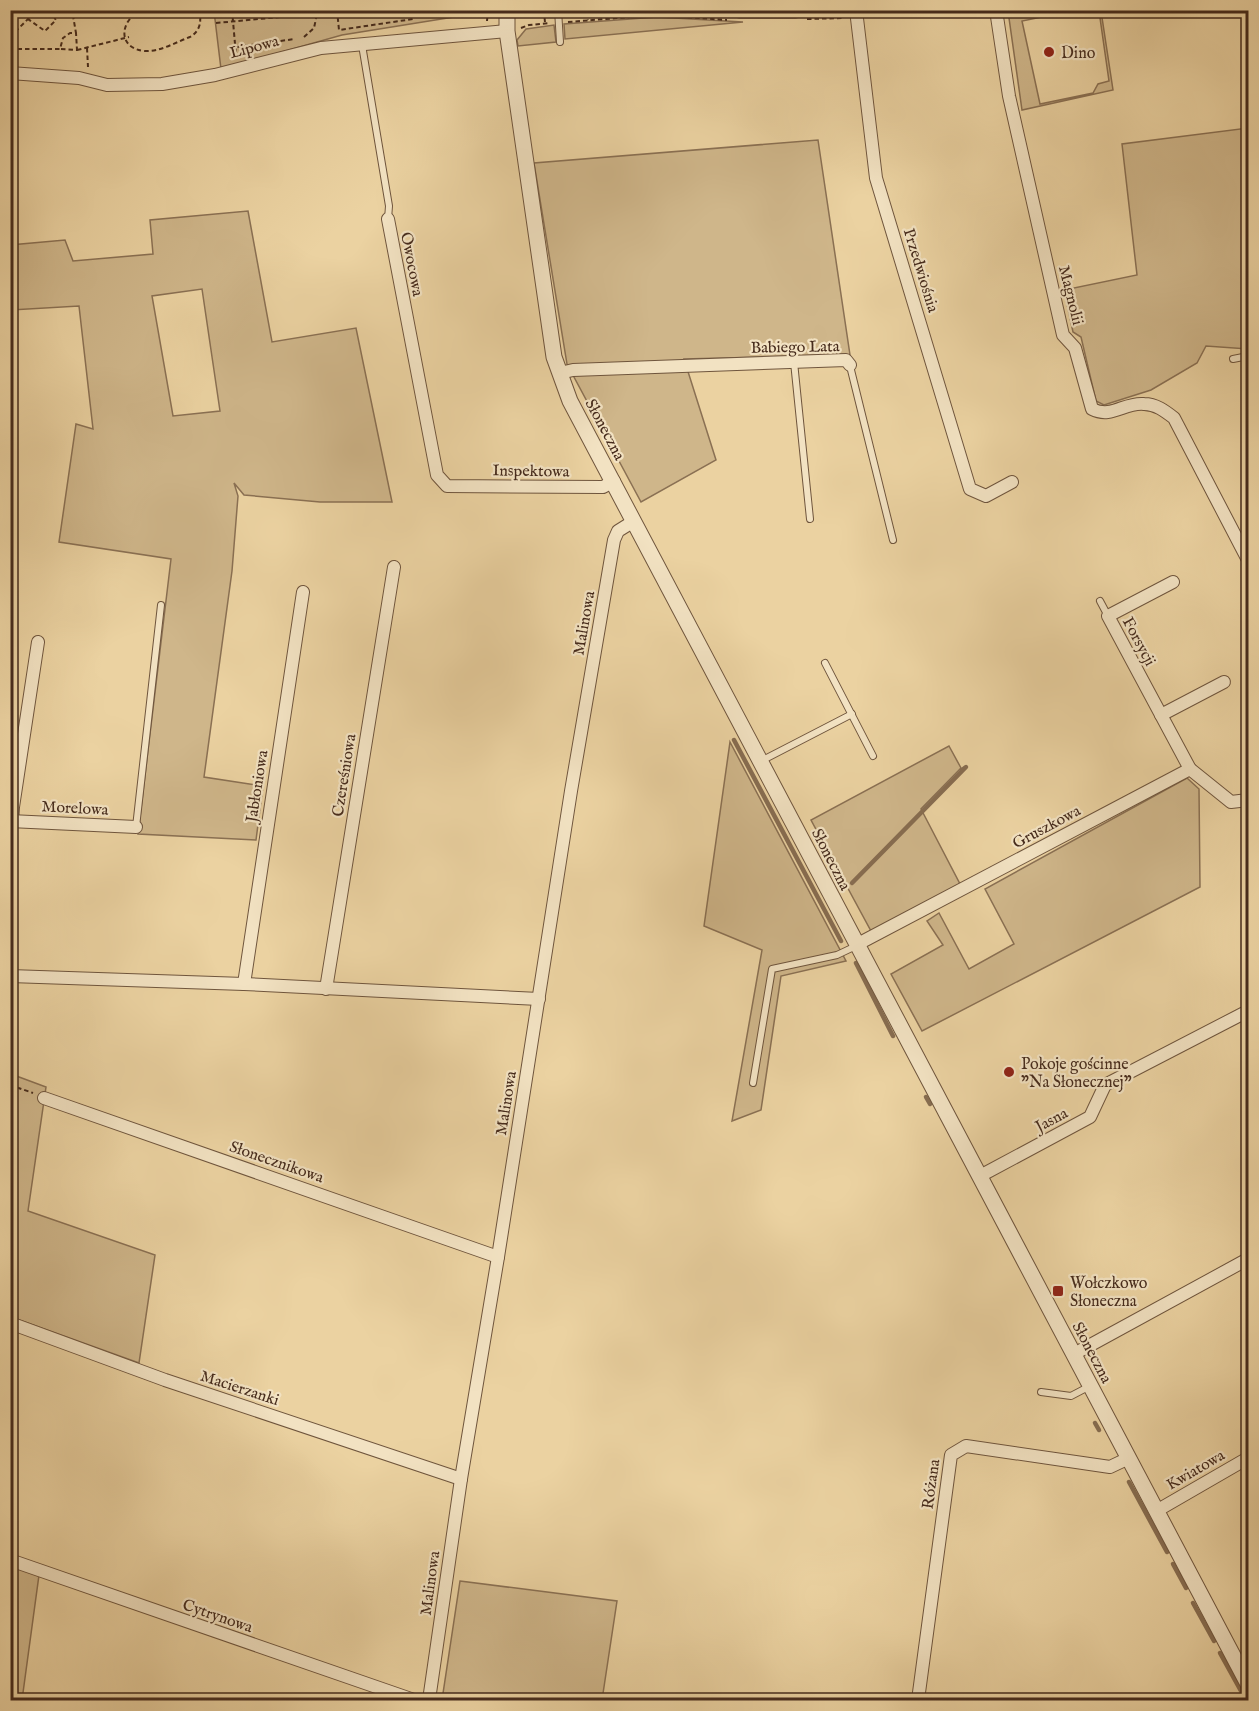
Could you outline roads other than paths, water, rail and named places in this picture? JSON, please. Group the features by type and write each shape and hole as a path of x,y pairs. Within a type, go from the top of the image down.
{"street":[{"name":"Słoneczna","path":"507,10 554,357 570,401 1090,1386 1243,1662 1248,1684"},
{"path":"739,10 796,10"},
{"name":"Przedwiośnia","path":"856,10 876,178 970,489 986,496 1012,482"},
{"name":"Magnolii","path":"996,10 1009,96 1063,335 1075,348 1092,409 1102,414 1142,403 1160,407 1174,418 1248,560"},
{"name":"Lipowa","path":"10,73 89,80 102,84 162,84 215,75 308,51 511,31"},
{"name":"Owocowa","path":"388,219 437,475 447,486"},
{"name":"Babiego Lata","path":"560,374 573,370 846,360 849,365"},
{"name":"Inspektowa","path":"447,486 603,487 614,481"},
{"name":"Malinowa","path":"429,1701 461,1479 569,803 614,540 618,531 634,521"},
{"name":"Czereśniowa","path":"326,989 394,567"},
{"name":"Forsycji","path":"1173,582 1108,616 1190,769"},
{"name":"Jabłoniowa","path":"244,984 303,592"},
{"name":"Morelowa","path":"38,642 11,821 136,826"},
{"path":"1161,715 1224,682"},
{"path":"1190,769 1231,802 1248,800"},
{"name":"Gruszkowa","path":"856,945 1190,769"},
{"path":"10,976 244,984 538,999"},
{"name":"Jasna","path":"980,1176 1090,1117 1105,1085 1248,1011"},
{"name":"Słonecznikowa","path":"44,1098 498,1257"},
{"path":"1074,1354 1248,1259"},
{"name":"Macierzanki","path":"10,1323 165,1380 461,1479"},
{"name":"Różana","path":"918,1701 951,1455 966,1446 1110,1467 1129,1458"},
{"name":"Kwiatowa","path":"1158,1510 1248,1458"},
{"name":"Cytrynowa","path":"10,1560 414,1701"}],"lane":[{"path":"558,10 560,42"},
{"name":"Owocowa","path":"362,44 389,206 388,219"},
{"path":"1233,359 1248,356"},
{"path":"794,362 810,519"},
{"name":"Babiego Lata","path":"849,365 893,540"},
{"path":"1100,601 1108,616"},
{"path":"136,826 161,605"},
{"path":"825,663 873,756"},
{"path":"761,762 852,714"},
{"path":"753,1083 772,969 837,955 856,945"},
{"path":"1041,1392 1071,1396 1090,1386"}],"waterway":[{"path":"734,740 841,941"},
{"path":"852,883 966,767 962,770"},
{"path":"856,963 893,1036"},
{"path":"926,1097 930,1104"},
{"path":"1095,1423 1099,1430"},
{"path":"1129,1482 1167,1552"},
{"path":"1173,1564 1186,1588"},
{"path":"1193,1603 1214,1641"},
{"path":"1220,1653 1246,1700"}],"place":[{"name":"Dino","path":"1049,52"},
{"name":"Pokoje gościnne \"Na Słonecznej\"","path":"1009,1072"},
{"name":"Wołczkowo Słoneczna","path":"1058,1291"}]}
